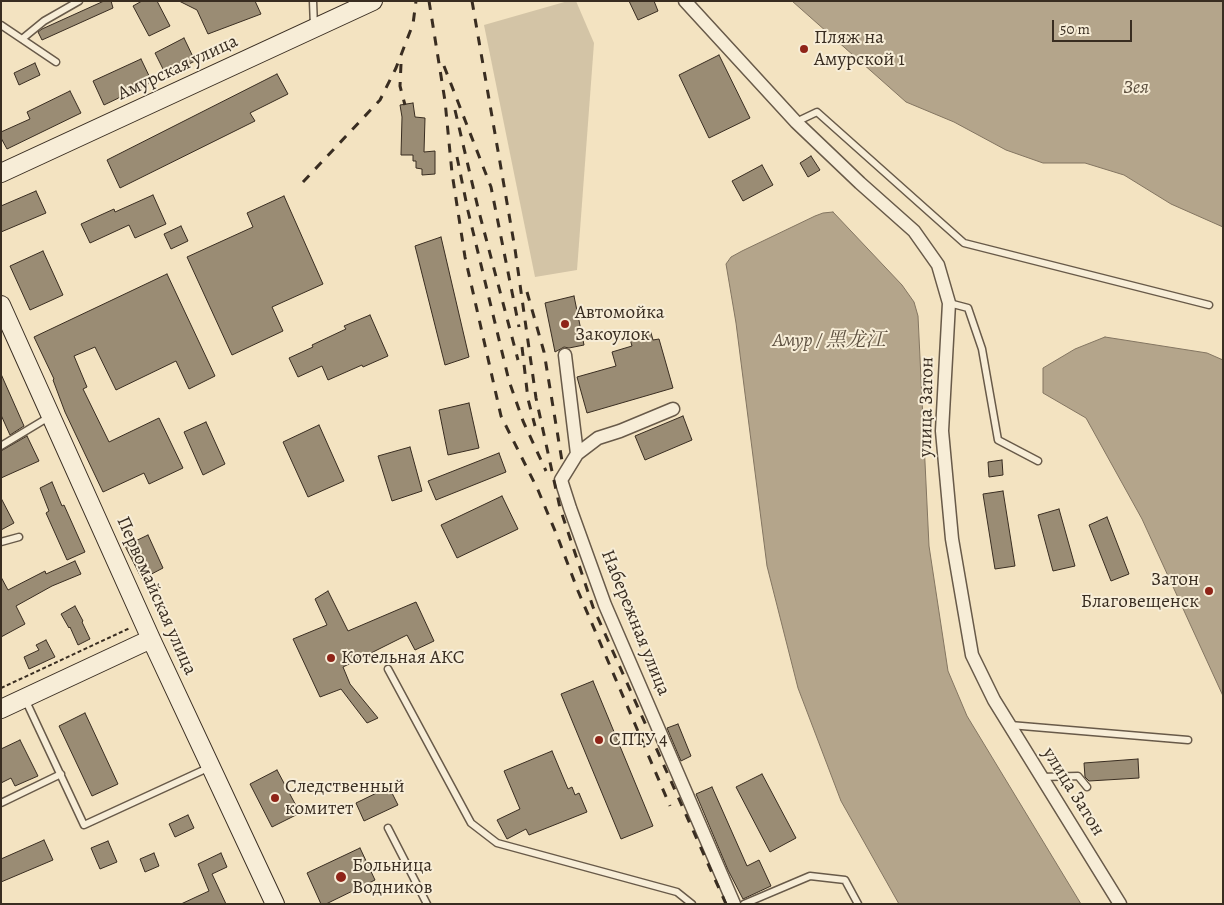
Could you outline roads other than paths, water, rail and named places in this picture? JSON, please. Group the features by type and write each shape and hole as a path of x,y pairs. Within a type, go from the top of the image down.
{"street":[{"name":"улица Затон","path":"685,1 796,122 914,231 938,265 949,303 942,431 952,539 972,656 994,700 1120,904"},
{"name":"Амурская улица","path":"1,173 314,29 365,3"},
{"name":"Первомайская улица","path":"1,306 52,415 151,639 275,904"},
{"path":"566,355 577,454"},
{"name":"Набережная улица","path":"673,409 598,438 577,454 561,480 605,605 734,904"},
{"path":"1,709 151,639"}],"lane":[{"path":"22,39 44,21 79,1"},
{"path":"313,1 314,29"},
{"path":"1,25 56,62"},
{"path":"796,122 817,112 964,243 1209,305"},
{"path":"949,303 968,308 982,348 998,440 1038,461"},
{"path":"1,446 52,415"},
{"path":"1,542 19,537"},
{"path":"388,669 470,823 497,843 677,892 692,904"},
{"path":"25,698 84,825 211,767"},
{"path":"1009,725 1188,740"},
{"path":"1,803 61,774"},
{"path":"1042,777 1078,776 1087,788"},
{"path":"388,828 427,904"},
{"path":"744,904 810,876 845,880 858,904"}],"water":[{"name":"Зея","path":"792,1 1223,1 1223,227 1171,204 1124,175 1085,163 1043,163 1006,150 954,122 906,102"},
{"name":"Амур / 黑龙江","path":"833,212 902,285 914,302 918,316 929,546 948,671 967,716 1081,904 899,904 841,801 798,688 767,566 736,323 726,264 731,257 742,251 815,216"},
{"path":"1105,337 1207,353 1223,360 1223,696 1142,519 1086,418 1043,393 1043,368 1075,349"}],"railway":[{"path":"303,182 380,100 396,68 413,24 416,1"},
{"path":"429,1 445,101 452,173 465,257 501,416 538,490 578,591 670,806"},
{"path":"472,1 515,249 536,398 560,508 593,607 726,904"},
{"path":"401,64 400,86 405,105"},
{"path":"444,66 491,187 519,327"},
{"path":"455,110 478,208 518,360"},
{"path":"457,157 509,381 523,421 546,471"},
{"path":"527,292 544,352 562,461"},
{"path":"522,347 528,399 535,426"}],"place":[{"name":"Пляж на Амурской 1","path":"804,49"},
{"name":"Автомойка Закоулок","path":"565,324"},
{"name":"Затон Благовещенск","path":"1209,591"},
{"name":"Котельная АКС","path":"331,658"},
{"name":"СПТУ 4","path":"599,740"},
{"name":"Следственный комитет","path":"275,798"},
{"name":"Больница Водников","path":"341,877"}]}
